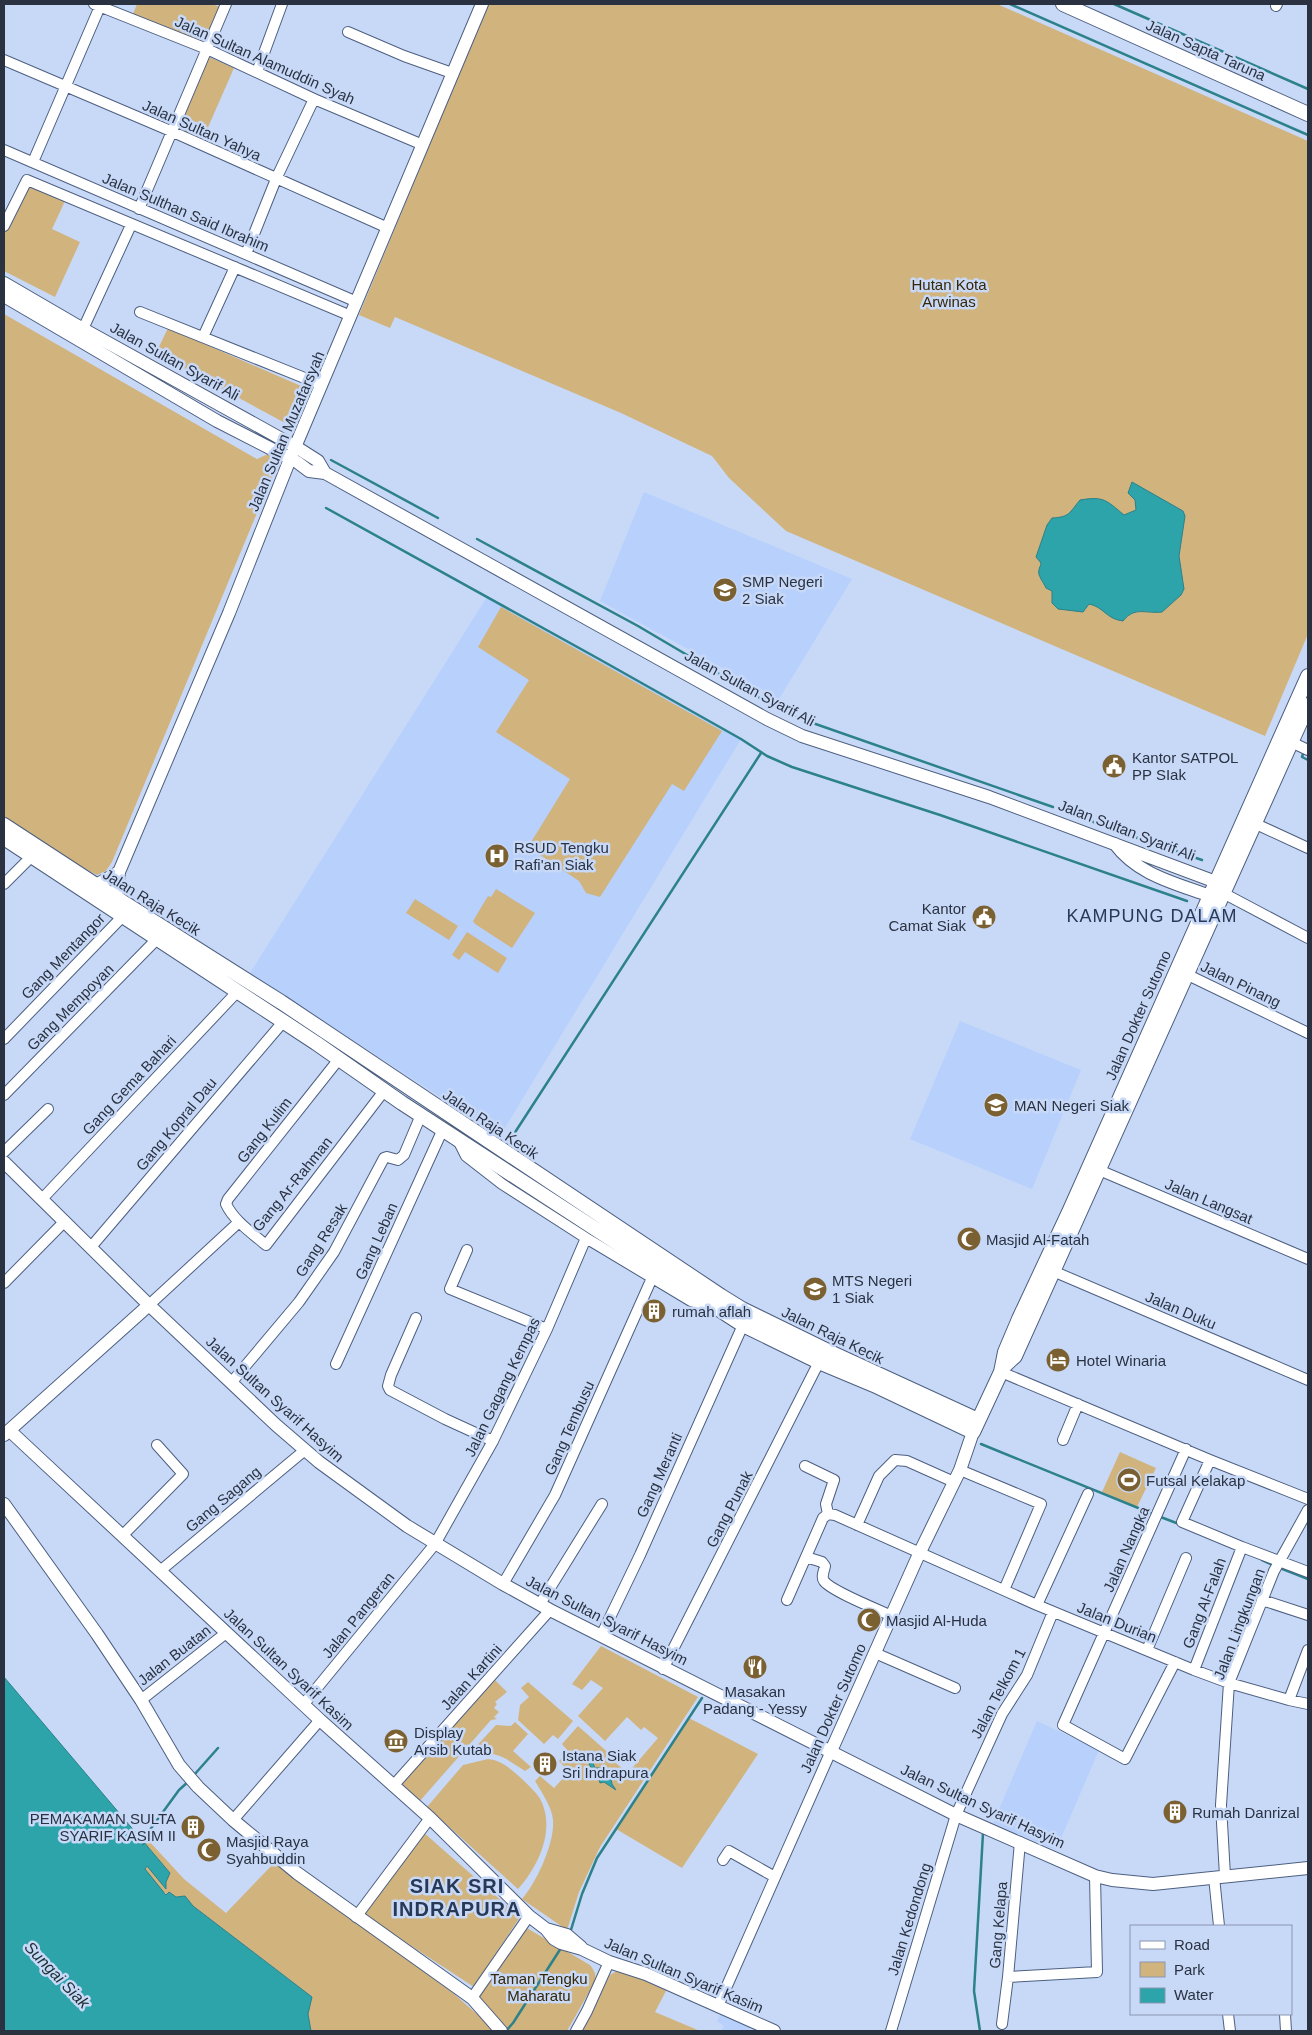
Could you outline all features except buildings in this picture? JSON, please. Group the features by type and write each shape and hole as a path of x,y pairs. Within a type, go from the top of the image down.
{"main road":[{"name":"Jalan Sapta Taruna","path":"1063,4 1308,114"},
{"name":"Jalan Dokter Sutomo","path":"975,1426 1002,1370 1015,1356 1070,1210 1216,890 1308,676"},
{"name":"Jalan Dokter Sutomo","path":"1048,1269 1099,1170 1188,975 1216,890 1302,748 1308,705"},
{"name":"Jalan Raja Kecik","path":"4,825 10,838 32,856 339,1058 384,1091 718,1302 742,1309 876,1380 975,1426"},
{"name":"Jalan Raja Kecik","path":"10,838 96,885 281,1002 718,1302 743,1325 820,1362 876,1380"}],"street":[{"path":"139,209 226,4"},
{"path":"257,72 282,4"},
{"name":"Jalan Sultan Muzafarsyah","path":"116,898 119,872 229,612 290,459 482,4"},
{"path":"33,162 98,5"},
{"name":"Jalan Sultan Alamuddin Syah","path":"98,5 207,49 314,99 423,145"},
{"path":"348,32 452,74"},
{"name":"Jalan Sultan Yahya","path":"4,60 173,132 388,228"},
{"path":"246,254 276,179 314,99"},
{"name":"Jalan Sulthan Said Ibrahim","path":"4,150 357,302"},
{"path":"4,226 27,180 351,316"},
{"path":"83,329 132,225"},
{"path":"203,336 235,267"},
{"name":"Jalan Sultan Syarif Ali","path":"4,283 296,447 318,461 325,473"},
{"name":"Jalan Sultan Syarif Ali","path":"4,296 216,421 290,459 309,471 325,473 767,719 802,736 989,797 1113,842 1123,855 1139,868 1155,876 1216,890"},
{"path":"140,312 322,385"},
{"path":"1256,824 1308,848"},
{"path":"4,884 32,856"},
{"path":"96,885 119,872"},
{"path":"1216,890 1308,938"},
{"name":"Gang Mentangor","path":"4,1039 123,916"},
{"name":"Gang Mempoyan","path":"4,1095 157,939"},
{"name":"Jalan Pinang","path":"1188,975 1308,1033"},
{"name":"Gang Gema Bahari","path":"42,1199 238,992"},
{"name":"Gang Kopral Dau","path":"91,1246 283,1022"},
{"name":"Gang Kulim","path":"239,1222 226,1204 228,1199 339,1058"},
{"name":"Gang Ar-Rahman","path":"149,1305 239,1222 266,1245 384,1091"},
{"path":"4,1152 48,1109"},
{"name":"Gang Resak","path":"231,1383 298,1302 334,1252 384,1158 398,1160 404,1155 422,1115"},
{"name":"Gang Leban","path":"336,1364 443,1129"},
{"path":"457,1138 462,1150 472,1161 502,1184 586,1238 696,1304 710,1308 718,1302"},
{"name":"Jalan Sultan Syarif Hasyim","path":"6,1168 42,1199 149,1305 305,1450 374,1504 435,1544 545,1607 663,1669 831,1751 956,1815 1095,1876 1112,1880 1153,1884 1308,1868"},
{"name":"Jalan Langsat","path":"1099,1170 1308,1259"},
{"path":"4,1283 65,1221"},
{"name":"Jalan Gagang Kempas","path":"435,1544 493,1440 547,1329 586,1238"},
{"path":"467,1250 450,1289 547,1329"},
{"name":"Jalan Duku","path":"1048,1269 1308,1380"},
{"name":"Gang Tembusu","path":"503,1584 555,1495 652,1278"},
{"path":"7,1433 149,1305"},
{"path":"416,1318 389,1381 390,1390 445,1419 493,1440"},
{"name":"Gang Meranti","path":"601,1636 743,1325"},
{"name":"Gang Punak","path":"663,1669 820,1362"},
{"path":"1002,1370 1210,1460 1308,1499"},
{"path":"1063,1440 1078,1404"},
{"name":"Jalan Dokter Sutomo","path":"718,2006 874,1653 957,1476 975,1426"},
{"name":"Jalan Sultan Syarif Kasim","path":"7,1433 123,1535 320,1720 430,1818 529,1916 546,1929 554,1939 582,1949 608,1962 646,1974 718,2006 756,2027 774,2031"},
{"path":"123,1535 183,1474 157,1445"},
{"name":"Jalan Nangka","path":"1176,1662 1125,1758 1080,1736 1063,1725 1186,1449"},
{"name":"Gang Sagang","path":"160,1571 305,1450"},
{"path":"857,1525 879,1476 895,1460 907,1461 957,1476 1041,1504 1004,1590"},
{"path":"1210,1460 1182,1522 1308,1572"},
{"path":"786,1600 823,1518 828,1514 826,1504 834,1480 805,1466"},
{"path":"1036,1605 1088,1494"},
{"path":"4,1504 97,1634 141,1700 179,1765 198,1787 233,1820 297,1873 356,1917 472,1998 501,2031"},
{"name":"Jalan Kartini","path":"393,1786 545,1607 602,1504"},
{"name":"Jalan Lingkungan","path":"1219,1925 1221,1805 1229,1683 1274,1571 1308,1510"},
{"name":"Jalan Durian","path":"828,1514 857,1525 1036,1605 1106,1632 1194,1670 1229,1683 1308,1704"},
{"name":"Jalan Pangeran","path":"304,1705 435,1544"},
{"name":"Gang Al-Falah","path":"1194,1670 1242,1547"},
{"path":"806,1557 822,1562 825,1566 822,1577 824,1582 834,1589 892,1616"},
{"path":"1147,1650 1186,1558"},
{"path":"1262,1600 1308,1615"},
{"name":"Jalan Telkom 1","path":"956,1815 1002,1714 1027,1675 1053,1612"},
{"name":"Jalan Buatan","path":"141,1700 226,1633"},
{"path":"1289,1700 1308,1650"},
{"path":"874,1653 956,1688"},
{"path":"233,1820 320,1720"},
{"name":"Jalan Kedondong","path":"891,2031 956,1815"},
{"path":"356,1917 430,1818"},
{"name":"Gang Kelapa","path":"1020,1842 1008,1977 1097,1972 1095,1876"},
{"path":"723,1860 729,1851 775,1877"},
{"path":"472,1998 529,1916"},
{"path":"576,2031 587,2011 608,1962"},
{"path":"1002,2024 1008,1977"},
{"path":"1228,2015 1230,2031"},
{"path":"1285,2015 1286,2031"}],"shaded area":[{"name":"SMP Negeri 2 Siak","path":"644,492 852,579 779,699 600,601"},
{"name":"RSUD Tengku Rafi'an Siak","path":"487,597 741,739 500,1136 250,973"},
{"name":"MAN Negeri Siak","path":"960,1021 1081,1070 1032,1189 910,1139"},
{"path":"1037,1721 1099,1750 1056,1850 993,1823"},
{"path":"721,2013 750,2025 749,2031 721,2031 724,2026 717,2021"}],"green space":[{"path":"137,4 212,4 220,7 205,43 133,14"},
{"name":"Hutan Kota Arwinas","path":"488,4 997,4 1308,141 1308,634 1265,736 786,531 729,478 712,456 621,413 395,317 390,328 359,315"},
{"path":"209,57 234,68 202,141 177,130"},
{"path":"28,185 65,201 52,229 80,242 55,297 4,271 4,235"},
{"path":"4,314 257,459 268,454 279,460 112,862 106,871 97,875 78,865 4,817"},
{"path":"168,328 301,386 285,423 156,353"},
{"path":"501,607 722,731 684,791 672,784 600,897 586,893 579,881 528,847 570,779 496,732 529,680 478,647"},
{"path":"496,889 535,913 512,948 473,921 488,896 491,897"},
{"path":"415,899 458,926 449,940 406,913"},
{"path":"467,932 507,958 498,973 465,952 459,960 452,955"},
{"name":"Futsal Kelakap","path":"1120,1452 1156,1468 1137,1507 1102,1492"},
{"path":"601,1646 698,1697 600,1847 579,1892 567,1930 522,1899 528,1892 544,1861 553,1829 551,1810 535,1781 540,1776 554,1788 569,1772 559,1761 568,1751 562,1744 578,1726 628,1773 658,1738 644,1727 641,1730 627,1717 605,1741 578,1716 603,1688 591,1680 582,1690 572,1684"},
{"path":"495,1680 507,1692 495,1702 497,1704 494,1708 499,1712 494,1717 497,1719 491,1720 419,1802 403,1787 403,1782"},
{"path":"528,1682 573,1721 558,1739 553,1735 544,1744 518,1720 520,1705 529,1697 521,1688"},
{"path":"689,1718 758,1754 682,1868 616,1829"},
{"path":"515,1722 528,1734 513,1751 531,1767 525,1771 494,1754 470,1753 496,1725 511,1726"},
{"path":"488,1759 502,1763 510,1768 537,1794 544,1809 546,1833 543,1846 533,1869 518,1889 427,1807 463,1765"},
{"path":"423,1832 520,1917 474,1987 364,1915"},
{"path":"148,1840 184,1879 226,1913 275,1862 453,1993 487,2023 493,2031 311,2031 308,2014 312,1997 193,1906 185,1896 171,1896 157,1886 145,1869 147,1866 166,1888 166,1882 170,1873 145,1844"},
{"name":"Taman Tengku Maharatu","path":"525,1927 590,1965 595,1973 593,1985 567,2031 509,2031 478,1995"},
{"path":"620,1969 667,1989 655,2012 700,2031 581,2031 610,1975"}],"water":[{"path":"1132,482 1183,511 1185,516 1179,556 1184,589 1181,595 1162,612 1136,612 1127,616 1123,621 1113,618 1089,604 1083,612 1058,609 1052,603 1052,591 1046,588 1040,577 1041,563 1036,557 1047,525 1052,518 1069,514 1080,500 1104,500 1124,515 1136,510 1135,500 1128,493"},
{"name":"Sungai Siak","path":"4,1677 170,1873 166,1882 166,1889 147,1866 145,1869 166,1895 169,1892 176,1897 185,1896 193,1906 312,1997 308,2014 311,2031 4,2031"},
{"path":"591,1762 595,1768 603,1768 604,1774 610,1774 612,1784 616,1790 604,1782 600,1783 599,1779 602,1773 592,1769 589,1764"}],"waterway":[{"path":"1010,4 1308,135"},
{"path":"1114,4 1308,89"},
{"path":"331,460 438,518"},
{"path":"326,508 599,659 741,739 767,756 792,767 940,815 1187,901"},
{"path":"477,539 638,626 787,714 1053,807"},
{"path":"1304,751 1302,757 1308,760"},
{"path":"512,1137 761,753"},
{"path":"1066,812 1113,829"},
{"path":"1126,834 1202,860"},
{"path":"981,1444 1153,1514"},
{"path":"1158,1516 1179,1524"},
{"path":"1262,1560 1275,1566"},
{"path":"1280,1568 1308,1579"},
{"path":"570,1933 582,1894 597,1858 702,1698"},
{"path":"194,1775 218,1748"},
{"path":"143,1844 144,1838 179,1790 189,1781"},
{"path":"980,2031 974,1991 983,1833"},
{"path":"506,2031 561,1948"}],"place":[{"name":"SMP Negeri 2 Siak","path":"725,590"},
{"name":"Kantor SATPOL PP SIak","path":"1114,766"},
{"name":"RSUD Tengku Rafi'an Siak","path":"497,856"},
{"name":"Kantor Camat Siak","path":"984,917"},
{"name":"MAN Negeri Siak","path":"996,1105"},
{"name":"Masjid Al-Fatah","path":"969,1239"},
{"name":"MTS Negeri 1 Siak","path":"815,1289"},
{"name":"rumah aflah","path":"654,1311"},
{"name":"Hotel Winaria","path":"1058,1360"},
{"name":"Futsal Kelakap","path":"1129,1480"},
{"name":"Masjid Al-Huda","path":"869,1620"},
{"name":"Masakan Padang - Yessy","path":"755,1667"},
{"name":"Display Arsib Kutab","path":"396,1741"},
{"name":"Istana Siak Sri Indrapura","path":"545,1764"},
{"name":"Rumah Danrizal","path":"1175,1812"},
{"name":"PEMAKAMAN SULTA SYARIF KASIM II","path":"193,1827"},
{"name":"Masjid Raya Syahbuddin","path":"209,1850"}],"district":[{"name":"KAMPUNG DALAM","path":"1152,916"},
{"name":"SIAK SRI INDRAPURA","path":"457,1898"}]}
